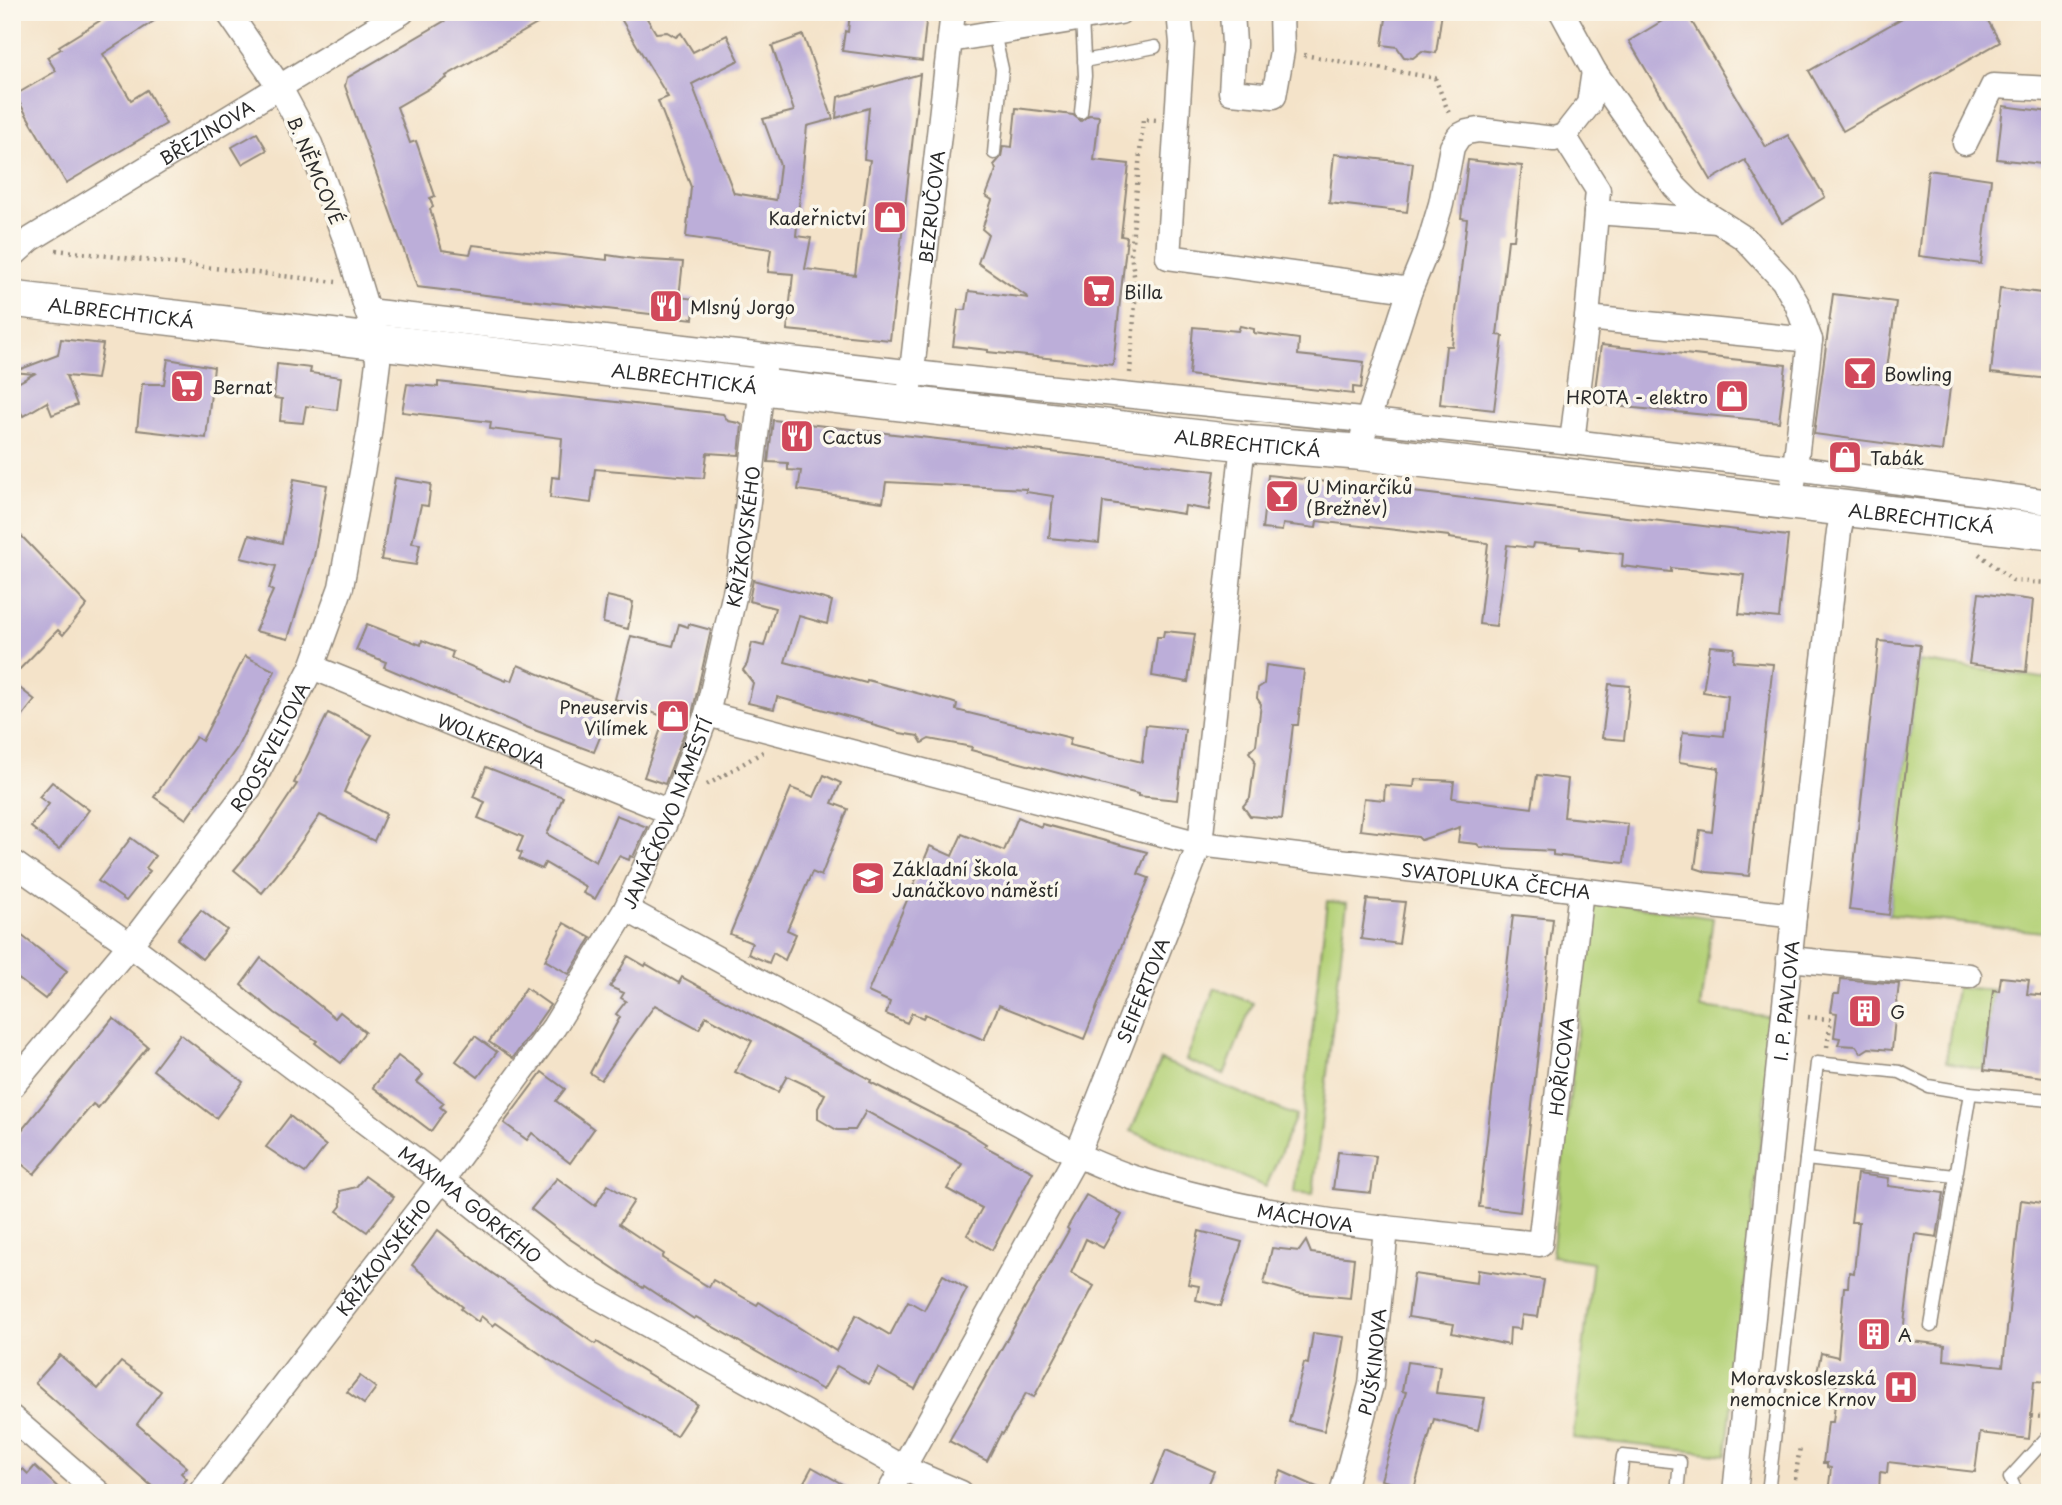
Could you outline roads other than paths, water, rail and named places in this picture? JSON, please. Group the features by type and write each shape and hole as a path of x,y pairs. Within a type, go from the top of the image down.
{"main road":[{"name":"ALBRECHTICKÁ","path":"12,299 372,326 910,387 1243,443 1362,437 1791,502 2050,532"}],"street":[{"name":"B. NĚMCOVÉ","path":"228,12 279,86 310,144 346,240 372,326"},
{"name":"BŘEZINOVA","path":"12,256 32,239 402,12"},
{"name":"BEZRUČOVA","path":"910,387 953,12"},
{"path":"950,40 1120,12"},
{"path":"1179,12 1182,43 1168,257 1410,290"},
{"path":"1232,12 1234,44 1231,92 1274,96 1282,51 1280,12"},
{"path":"1562,12 1594,71 1675,187 1693,205 1744,238 1783,280 1797,304 1810,340 1791,502"},
{"path":"1362,437 1410,290 1429,244 1441,204 1452,148 1459,136 1479,130 1554,139 1564,136 1589,104 1594,71"},
{"path":"1965,143 1993,86 2050,89"},
{"path":"1564,136 1598,190 1587,318 1572,442"},
{"path":"1596,212 1717,220"},
{"path":"1587,318 1810,340"},
{"name":"ROOSEVELTOVA","path":"12,1086 130,945 250,787 312,667 341,587 369,434 378,362 372,326"},
{"name":"KŘIŽKOVSKÉHO","path":"707,714 739,575 764,371"},
{"name":"ALBRECHTICKÁ","path":"910,387 1362,437 1572,442 2050,502"},
{"name":"SEIFERTOVA","path":"889,1493 1077,1156 1200,844 1243,443"},
{"name":"I. P. PAVLOVA","path":"1735,1493 1789,959 1839,531 1844,508"},
{"name":"WOLKEROVA","path":"312,667 672,808"},
{"name":"JANÁČKOVO NÁMĚSTÍ","path":"1077,1156 626,909 672,808 707,714 1200,844"},
{"name":"SVATOPLUKA ČECHA","path":"1200,844 1794,916"},
{"name":"MAXIMA GORKÉHO","path":"12,862 130,945 442,1180 561,1276 903,1468 961,1493"},
{"name":"HOŘICOVA","path":"1540,1244 1581,890"},
{"name":"KŘIŽKOVSKÉHO","path":"200,1493 442,1180 554,1027 626,909"},
{"path":"1789,959 1969,976"},
{"name":"MÁCHOVA","path":"1077,1156 1140,1180 1249,1208 1387,1228 1540,1244"},
{"name":"PUŠKINOVA","path":"1342,1493 1371,1385 1387,1228"},
{"path":"12,1418 99,1493"}],"lane":[{"path":"1082,19 1082,112"},
{"path":"994,33 1002,69 994,153"},
{"path":"1084,61 1155,47"},
{"path":"1768,1493 1817,1063 1899,1072 1928,1086 1970,1093 2050,1100"},
{"path":"1931,1326 1970,1093"},
{"path":"1806,1159 1955,1176"},
{"path":"2017,1493 2010,1478 2050,1434"},
{"path":"1618,1493 1623,1456 1680,1462 1677,1493"}],"place":[{"name":"Kadeřnictví","path":"890,217"},
{"name":"Billa","path":"1099,291"},
{"name":"Mlsný Jorgo","path":"666,306"},
{"name":"Bowling","path":"1860,373"},
{"name":"Bernat","path":"187,386"},
{"name":"HROTA - elektro","path":"1732,396"},
{"name":"Cactus","path":"797,436"},
{"name":"Tabák","path":"1845,457"},
{"name":"U Minarčíků (Brežněv)","path":"1282,496"},
{"name":"Pneuservis Vilímek","path":"673,716"},
{"name":"Základní škola Janáčkovo náměstí","path":"868,878"},
{"name":"G","path":"1865,1011"},
{"name":"A","path":"1874,1334"},
{"name":"Moravskoslezská nemocnice Krnov","path":"1901,1387"}]}
